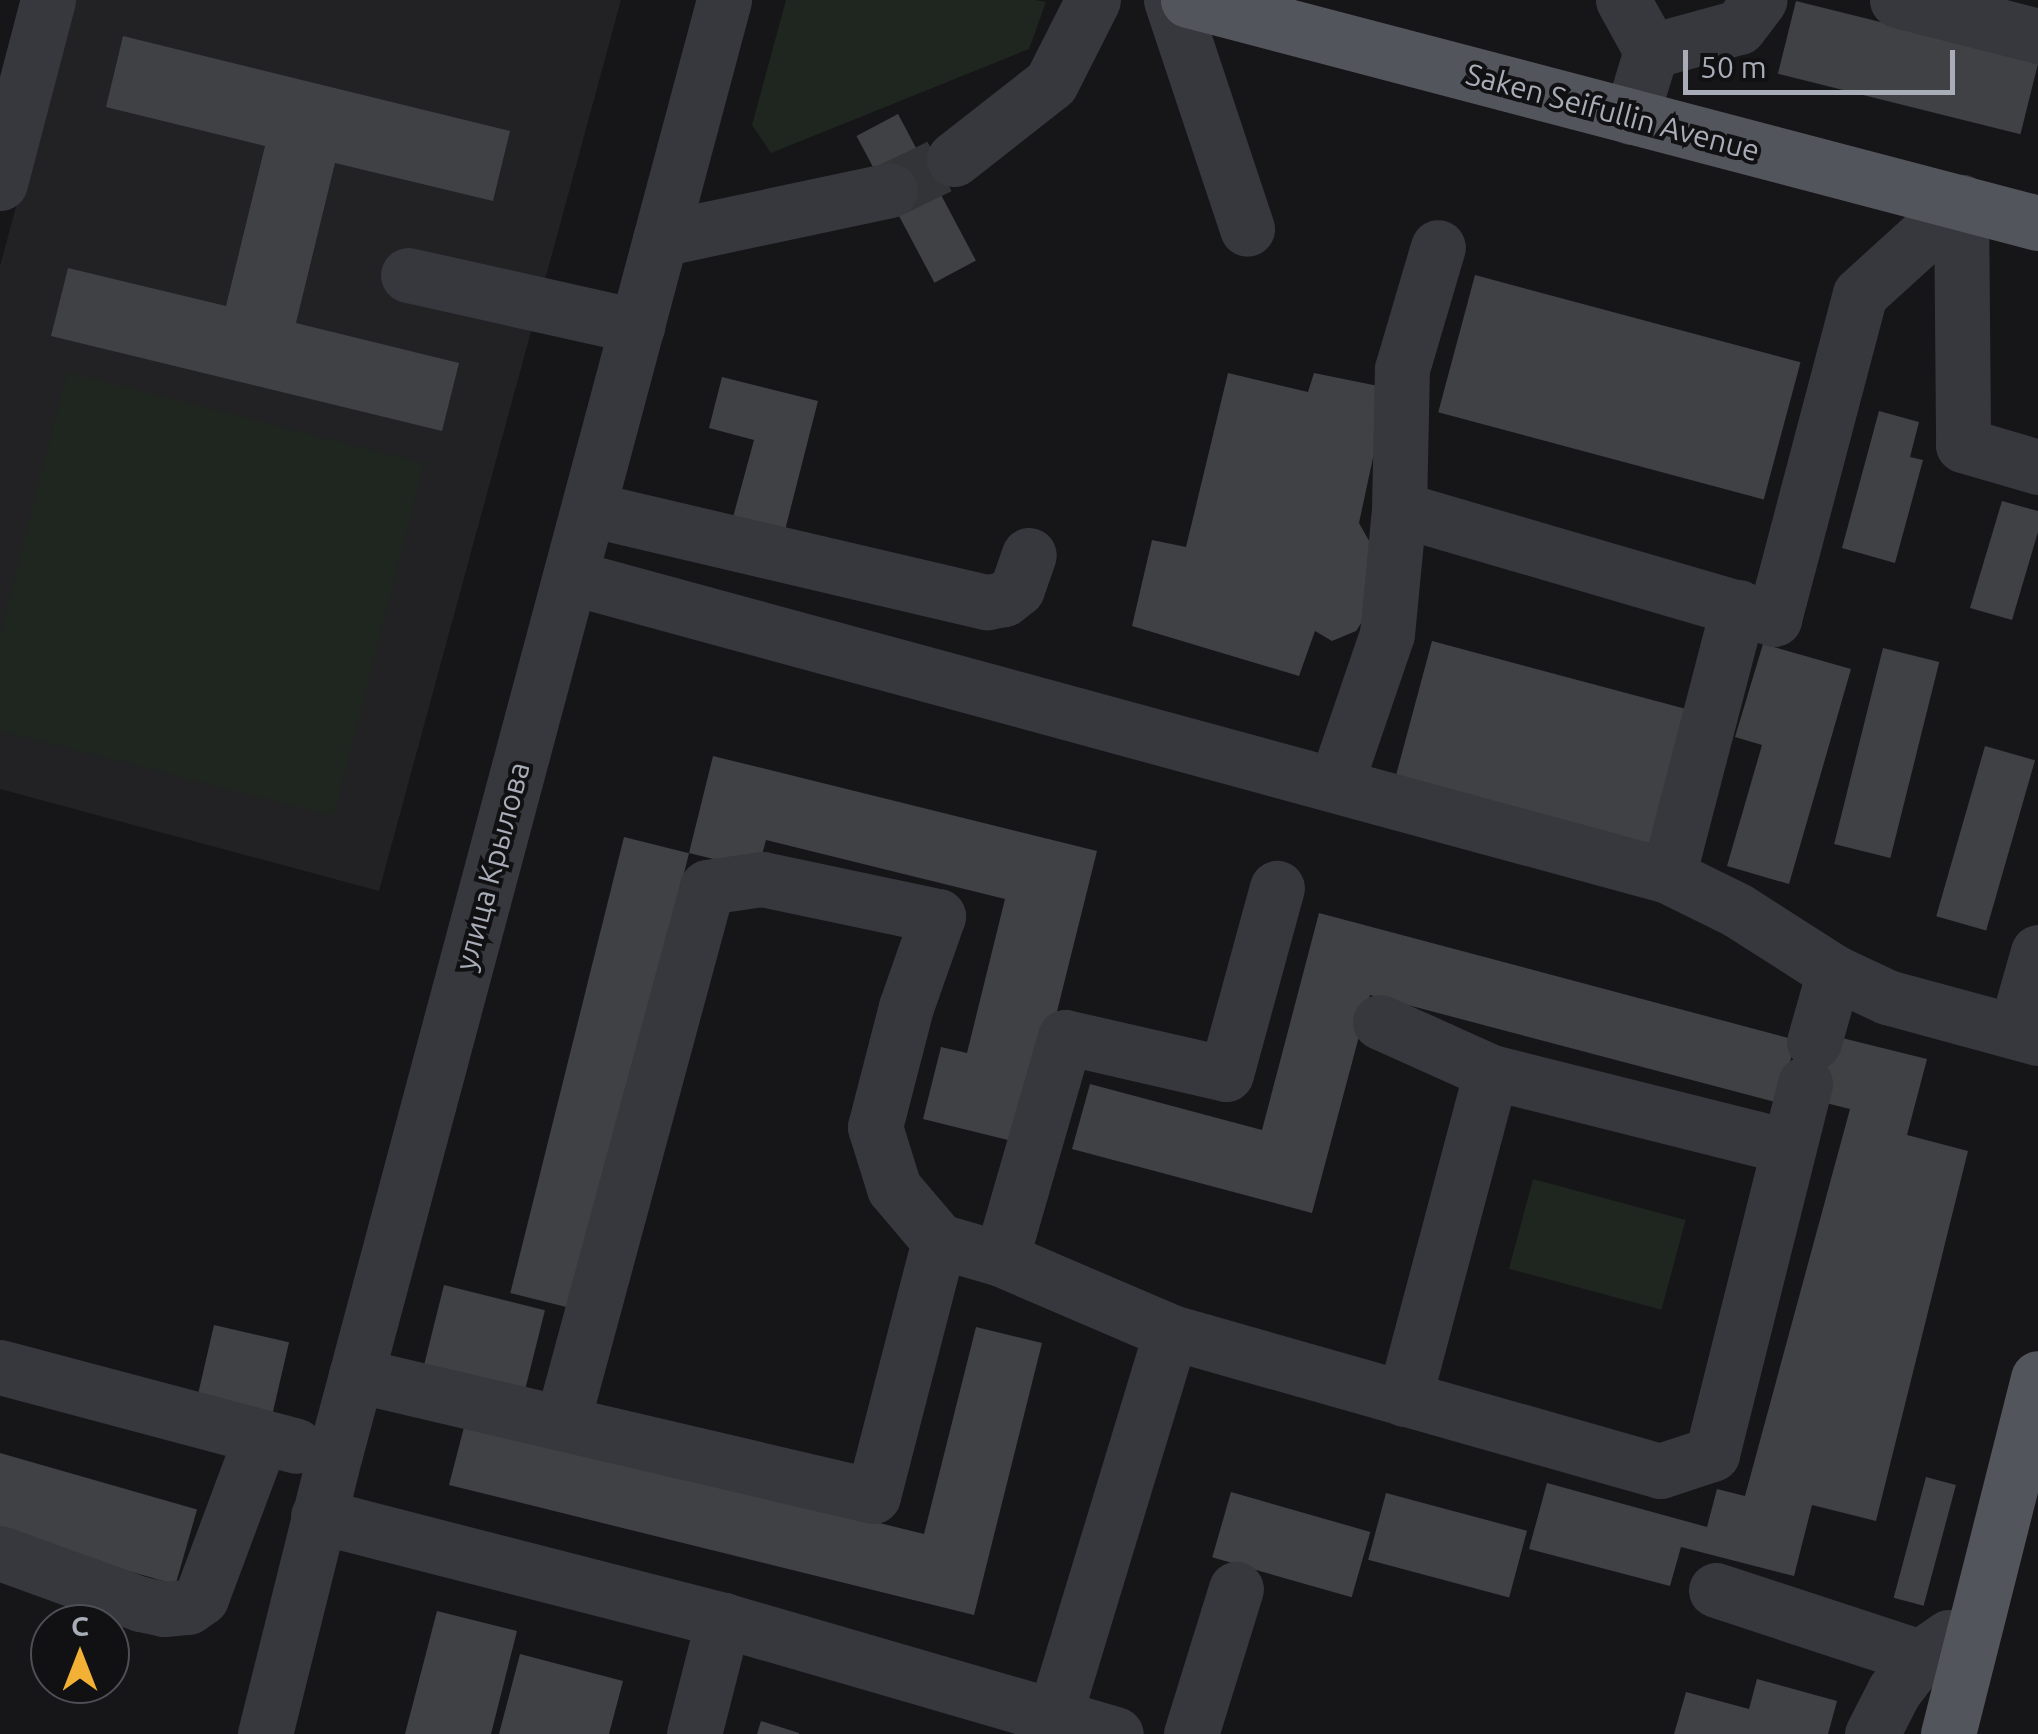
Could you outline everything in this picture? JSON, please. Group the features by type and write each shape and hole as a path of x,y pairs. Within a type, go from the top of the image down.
{"main road":[{"name":"Saken Seifullin Avenue","path":"1188,0 2038,223"},
{"path":"1948,1734 2038,1378"}],"street":[{"path":"0,183 48,0"},
{"name":"улица Крылова","path":"265,1734 318,1516 724,0"},
{"path":"954,159 1051,82 1094,0"},
{"path":"1171,0 1247,229"},
{"path":"1623,0 1651,51 1631,117"},
{"path":"1651,51 1739,27 1758,0"},
{"path":"1896,0 2038,36"},
{"path":"660,239 890,190"},
{"path":"1960,202 1962,445 2038,467"},
{"path":"1398,508 1774,619 1860,294 1960,202"},
{"path":"1336,783 1387,634 1398,508 1402,369 1438,247"},
{"path":"408,276 637,326"},
{"path":"589,509 987,602 1004,599 1017,589 1029,555"},
{"path":"570,577 1668,876 1737,910 1834,972 1887,997 2027,1034 2038,952"},
{"path":"1668,876 1738,607"},
{"path":"562,1423 707,887 762,879 938,916 906,1007 875,1128 894,1188 938,1240 1001,1260 1170,1332 1660,1471 1712,1454 1834,972"},
{"path":"1001,1260 1065,1037 1226,1074 1277,888"},
{"path":"1380,1022 1491,1072 1789,1148"},
{"path":"1404,1399 1491,1072"},
{"path":"356,1375 873,1496 938,1240"},
{"path":"1054,1716 1170,1332"},
{"path":"0,1367 260,1440 335,1454"},
{"path":"0,1554 141,1604 164,1609 188,1607 201,1598 260,1440"},
{"path":"318,1516 723,1620 1116,1734"},
{"path":"1191,1734 1236,1589"},
{"path":"1716,1590 1920,1658"},
{"path":"1872,1734 1894,1691 1920,1658 1978,1616"},
{"path":"694,1734 723,1620"}],"shaded area":[{"path":"72,0 621,0 379,891 0,789 0,266"},
{"path":"786,0 1046,2 1029,49 771,153 752,125"},
{"path":"67,372 424,463 334,816 0,731 0,636"},
{"path":"1533,1179 1686,1220 1662,1310 1509,1269"}],"building":[{"path":"1796,1 2038,61 2020,134 1778,74"},
{"path":"123,36 510,131 493,201 335,163 296,323 459,363 442,431 51,336 68,268 226,306 265,146 106,107"},
{"path":"898,114 976,261 934,283 857,136"},
{"path":"1475,275 1801,362 1764,499 1438,412"},
{"path":"1228,373 1308,392 1314,373 1388,388 1359,523 1372,546 1371,608 1356,631 1332,641 1315,631 1299,676 1132,626 1152,540 1186,547"},
{"path":"722,377 818,401 781,546 729,532 754,440 709,428"},
{"path":"1879,411 1919,422 1910,457 1923,460 1895,563 1842,548"},
{"path":"2002,501 2038,511 2038,532 2012,620 1970,608"},
{"path":"1432,641 1688,710 1650,851 1394,782"},
{"path":"1763,644 1851,669 1789,884 1727,866 1762,745 1735,737"},
{"path":"1883,648 1939,662 1890,858 1834,844"},
{"path":"1985,746 2035,760 1986,930 1936,916"},
{"path":"713,756 1097,851 1024,1144 923,1119 941,1047 967,1053 1005,899 766,840 758,870 689,853"},
{"path":"624,837 689,853 575,1309 510,1293"},
{"path":"1319,913 1796,1040 1779,1103 1370,995 1312,1213 1072,1149 1090,1084 1262,1130"},
{"path":"1834,1036 1927,1059 1907,1135 1968,1151 1876,1521 1812,1505 1794,1576 1681,1547 1670,1586 1529,1549 1547,1483 1707,1527 1717,1489 1745,1496 1850,1109 1818,1101 1793,1076"},
{"path":"444,1285 545,1310 520,1408 420,1383"},
{"path":"214,1325 289,1342 271,1419 196,1402"},
{"path":"976,1327 1042,1343 974,1615 449,1485 470,1404 530,1437 924,1534"},
{"path":"0,1453 197,1510 176,1584 0,1534"},
{"path":"1926,1477 1956,1485 1924,1606 1894,1598"},
{"path":"1231,1492 1370,1532 1352,1597 1212,1557"},
{"path":"1386,1493 1527,1531 1509,1597 1368,1560"},
{"path":"437,1611 517,1631 491,1734 405,1734"},
{"path":"520,1654 623,1681 609,1734 499,1734"},
{"path":"1757,1679 1837,1701 1828,1734 1674,1734 1686,1692 1749,1709"},
{"path":"761,1721 799,1733 799,1734 757,1734"}],"tunnel":[{"path":"890,190 954,159"}]}
